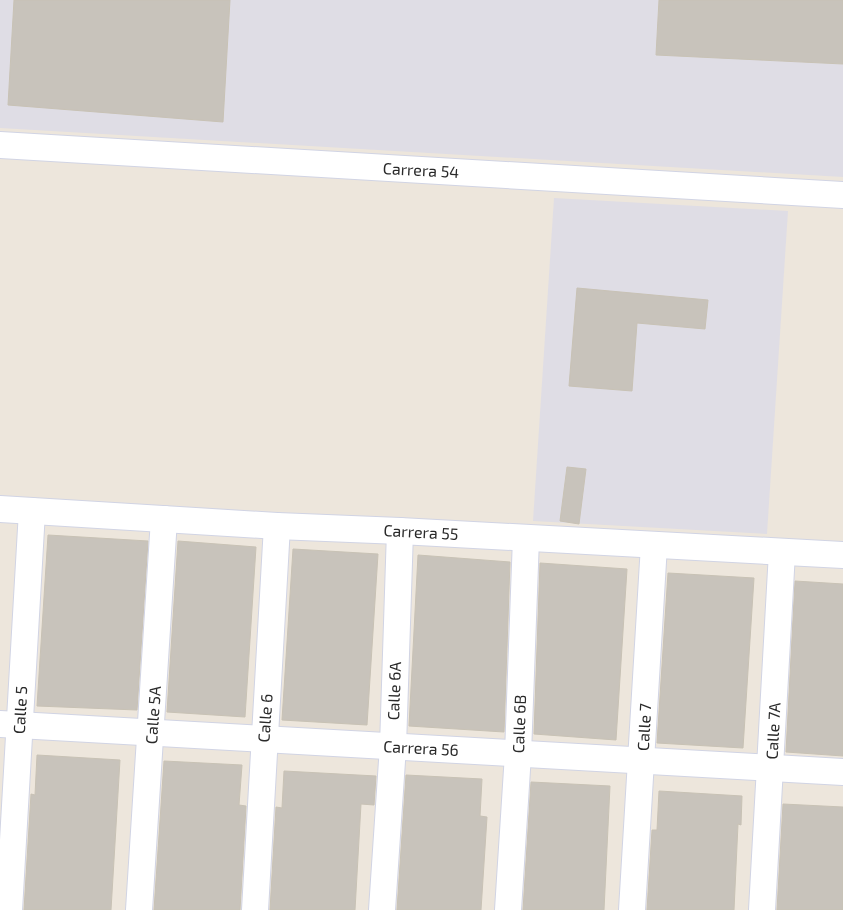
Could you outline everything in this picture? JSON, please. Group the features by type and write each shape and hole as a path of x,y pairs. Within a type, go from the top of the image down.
{"street":[{"name":"Carrera 54","path":"0,145 843,195"},
{"name":"Carrera 55","path":"0,509 277,526 843,555"},
{"name":"Calle 5","path":"9,910 10,725 32,511"},
{"name":"Calle 5A","path":"138,910 152,732 164,519"},
{"name":"Calle 6","path":"254,910 277,526"},
{"name":"Calle 6A","path":"382,910 392,746 400,531"},
{"name":"Calle 6B","path":"508,910 518,754 526,538"},
{"name":"Calle 7","path":"632,910 654,545"},
{"name":"Calle 7A","path":"762,910 782,552"},
{"name":"Carrera 56","path":"10,725 843,772"}],"shaded area":[{"path":"0,0 843,0 843,177 0,128"},
{"path":"554,198 788,211 767,534 533,521"}],"building":[{"path":"14,0 230,0 223,122 8,105"},
{"path":"659,0 843,0 843,64 656,55"},
{"path":"577,288 708,300 705,329 637,323 632,391 569,386"},
{"path":"567,467 586,469 579,524 560,521"},
{"path":"48,535 148,541 137,710 37,706"},
{"path":"178,541 256,547 245,717 167,712"},
{"path":"293,549 378,554 367,725 282,720"},
{"path":"418,555 510,562 504,732 409,726"},
{"path":"540,563 627,569 616,740 534,734"},
{"path":"668,573 754,578 743,748 657,743"},
{"path":"795,581 843,584 843,756 786,752"},
{"path":"37,755 120,760 111,910 24,910 31,794 35,795"},
{"path":"164,761 242,765 239,805 246,806 240,910 154,910"},
{"path":"284,771 376,776 374,805 361,804 355,910 270,910 276,807 282,808"},
{"path":"406,775 482,779 480,816 487,817 481,910 397,910"},
{"path":"531,782 610,786 604,910 523,910"},
{"path":"659,791 742,796 741,825 738,824 734,910 647,910 652,830 657,830"},
{"path":"783,804 843,807 843,910 777,910"}]}
